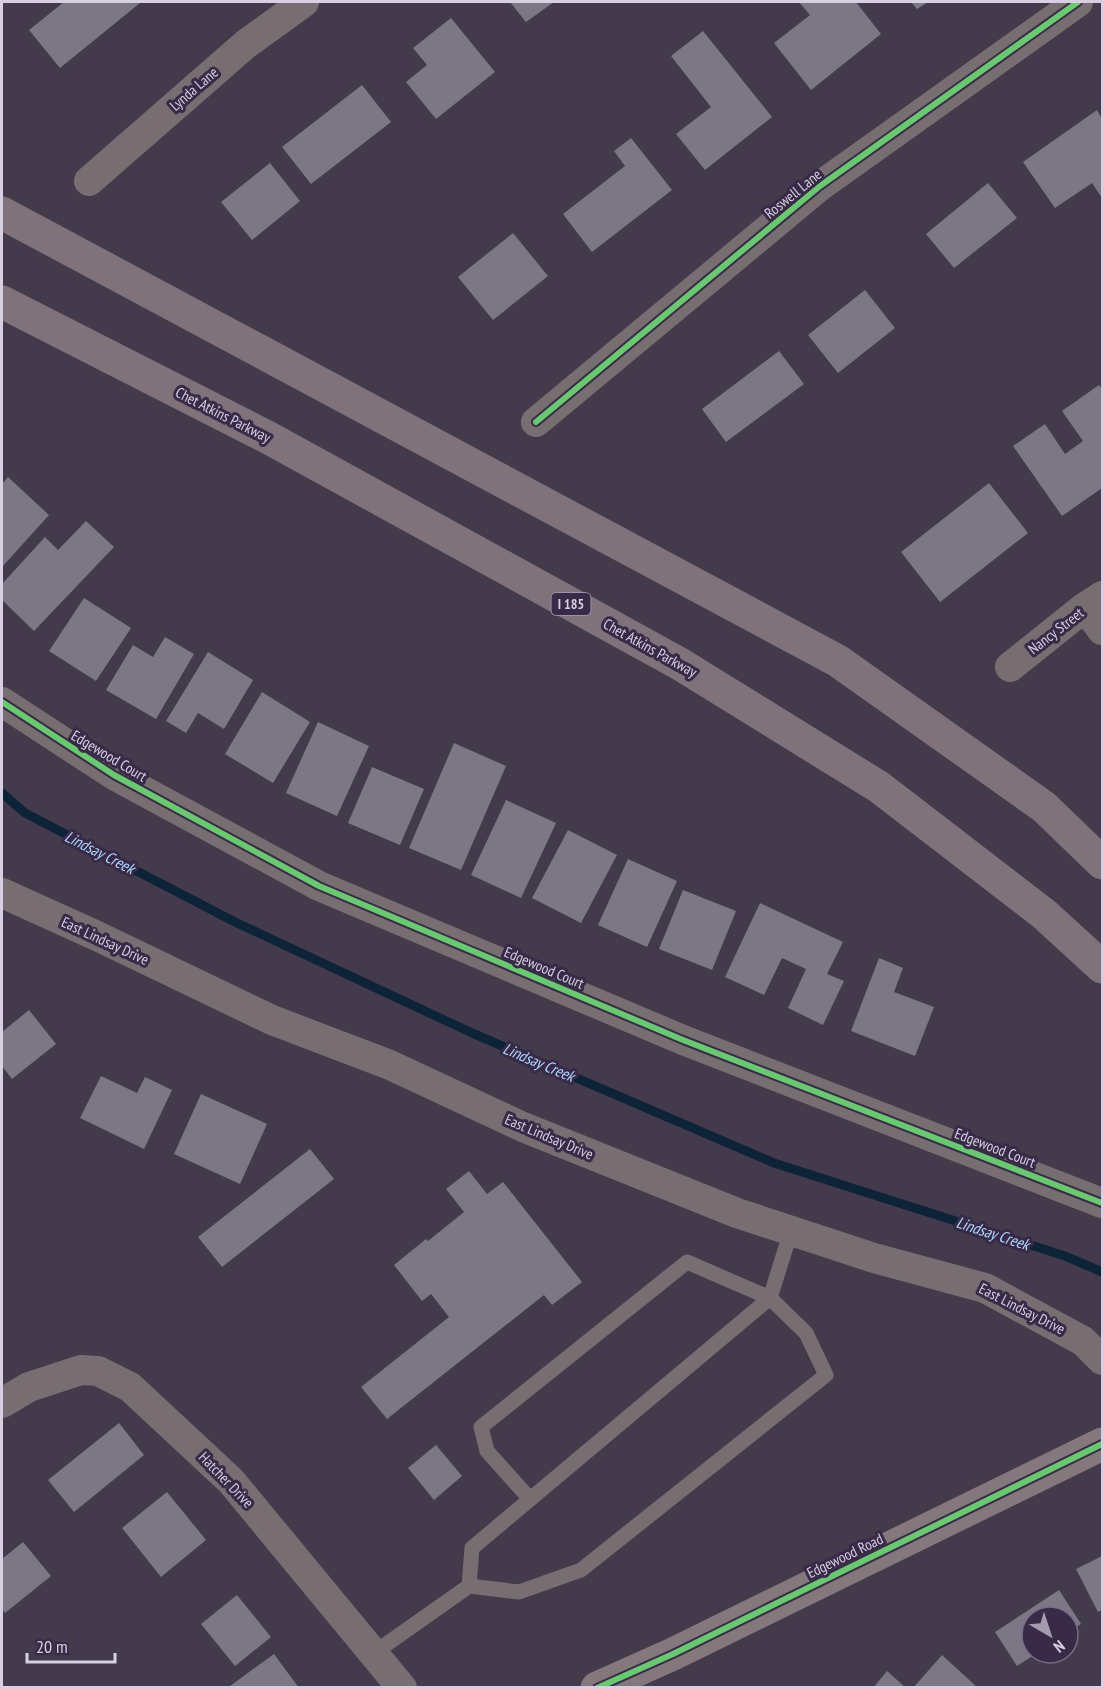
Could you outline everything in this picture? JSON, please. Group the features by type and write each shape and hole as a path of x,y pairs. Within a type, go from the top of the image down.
{"highway":[{"path":"2,213 838,661 1044,807 1102,863"},
{"name":"Chet Atkins Parkway","path":"2,302 269,438 680,664 879,787 1044,914 1102,967"}],"street":[{"name":"Lynda Lane","path":"89,181 246,44 304,2"},
{"name":"Roswell Lane","path":"536,422 820,186 1078,2"},
{"name":"Nancy Street","path":"1010,667 1097,611"},
{"name":"Edgewood Court","path":"2,702 114,775 319,886 683,1040 1102,1203"},
{"name":"East Lindsay Drive","path":"2,893 272,1020 390,1065 523,1127 577,1149 737,1213 874,1258 985,1288 1083,1341 1102,1360"},
{"name":"Hatcher Drive","path":"2,1403 29,1387 81,1370 98,1371 129,1387 231,1481 402,1688"},
{"name":"Edgewood Road","path":"597,1688 673,1654 1102,1444"}],"lane":[{"path":"469,1586 472,1548 770,1298 791,1231"},
{"path":"374,1653 469,1586 519,1592 581,1569 826,1375 806,1333 770,1298 687,1262 481,1427 487,1451 530,1499"}],"building":[{"path":"64,2 140,3 60,68 29,30"},
{"path":"510,2 554,2 526,22"},
{"path":"799,2 856,2 881,34 811,90 774,43 810,15"},
{"path":"911,2 928,2 917,9"},
{"path":"451,18 495,72 436,119 406,82 427,65 413,48"},
{"path":"703,31 772,117 705,170 676,134 711,107 671,56"},
{"path":"362,85 391,122 311,184 282,147"},
{"path":"1097,110 1102,119 1102,198 1092,183 1055,208 1023,162"},
{"path":"631,138 672,190 592,252 563,214 625,166 614,151"},
{"path":"270,163 300,201 252,240 221,202"},
{"path":"988,183 1017,218 954,268 926,234"},
{"path":"513,233 548,276 493,320 458,277"},
{"path":"865,290 895,328 838,373 808,335"},
{"path":"779,351 804,384 726,442 702,409"},
{"path":"1099,385 1102,389 1102,488 1062,516 1013,446 1045,424 1065,454 1083,441 1062,411"},
{"path":"8,477 49,515 2,567 2,484"},
{"path":"989,483 1028,533 940,602 901,552"},
{"path":"86,521 114,547 34,631 2,600 2,584 45,537 58,550"},
{"path":"84,598 131,628 96,681 49,651"},
{"path":"165,637 194,654 156,719 106,690 133,645 153,657"},
{"path":"208,652 253,680 224,729 198,713 186,733 166,721"},
{"path":"262,692 310,722 273,783 225,754"},
{"path":"318,722 369,746 337,816 286,793"},
{"path":"454,743 506,766 461,870 409,848"},
{"path":"372,767 424,789 400,845 348,823"},
{"path":"506,800 556,823 521,898 471,875"},
{"path":"568,830 617,855 581,923 532,898"},
{"path":"628,859 677,881 647,947 598,925"},
{"path":"683,890 736,911 712,970 659,949"},
{"path":"760,903 843,942 827,974 844,981 823,1025 788,1008 806,969 782,958 764,995 725,977"},
{"path":"879,958 903,968 894,992 934,1007 915,1056 851,1031"},
{"path":"29,1010 56,1044 12,1079 2,1066 2,1032"},
{"path":"101,1076 137,1093 145,1077 172,1090 144,1149 80,1118"},
{"path":"201,1094 267,1124 240,1184 174,1154"},
{"path":"310,1149 334,1179 222,1267 198,1237"},
{"path":"469,1171 487,1194 503,1182 582,1282 552,1305 544,1295 387,1419 361,1387 449,1317 431,1294 422,1301 394,1265 464,1212 446,1189"},
{"path":"119,1423 144,1455 74,1512 48,1480"},
{"path":"436,1445 462,1476 434,1500 408,1468"},
{"path":"167,1492 206,1540 161,1577 122,1528"},
{"path":"23,1542 51,1576 5,1613 2,1609 2,1559"},
{"path":"1102,1556 1102,1610 1098,1612 1076,1569"},
{"path":"1059,1590 1069,1605 1036,1605"},
{"path":"237,1595 271,1637 235,1666 201,1624"},
{"path":"1020,1616 1020,1664 1017,1666 995,1632"},
{"path":"274,1654 299,1688 231,1688 230,1686"},
{"path":"942,1655 978,1688 913,1688"},
{"path":"887,1671 906,1688 873,1688"}],"waterway":[{"name":"Lindsay Creek","path":"2,793 25,813 235,922 472,1033 774,1163 1065,1256 1102,1272"}],"cycle path":[{"path":"536,422 820,186 1078,2"},
{"path":"2,702 114,775 319,886 683,1040 1102,1203"},
{"path":"597,1688 673,1654 1102,1444"}]}
